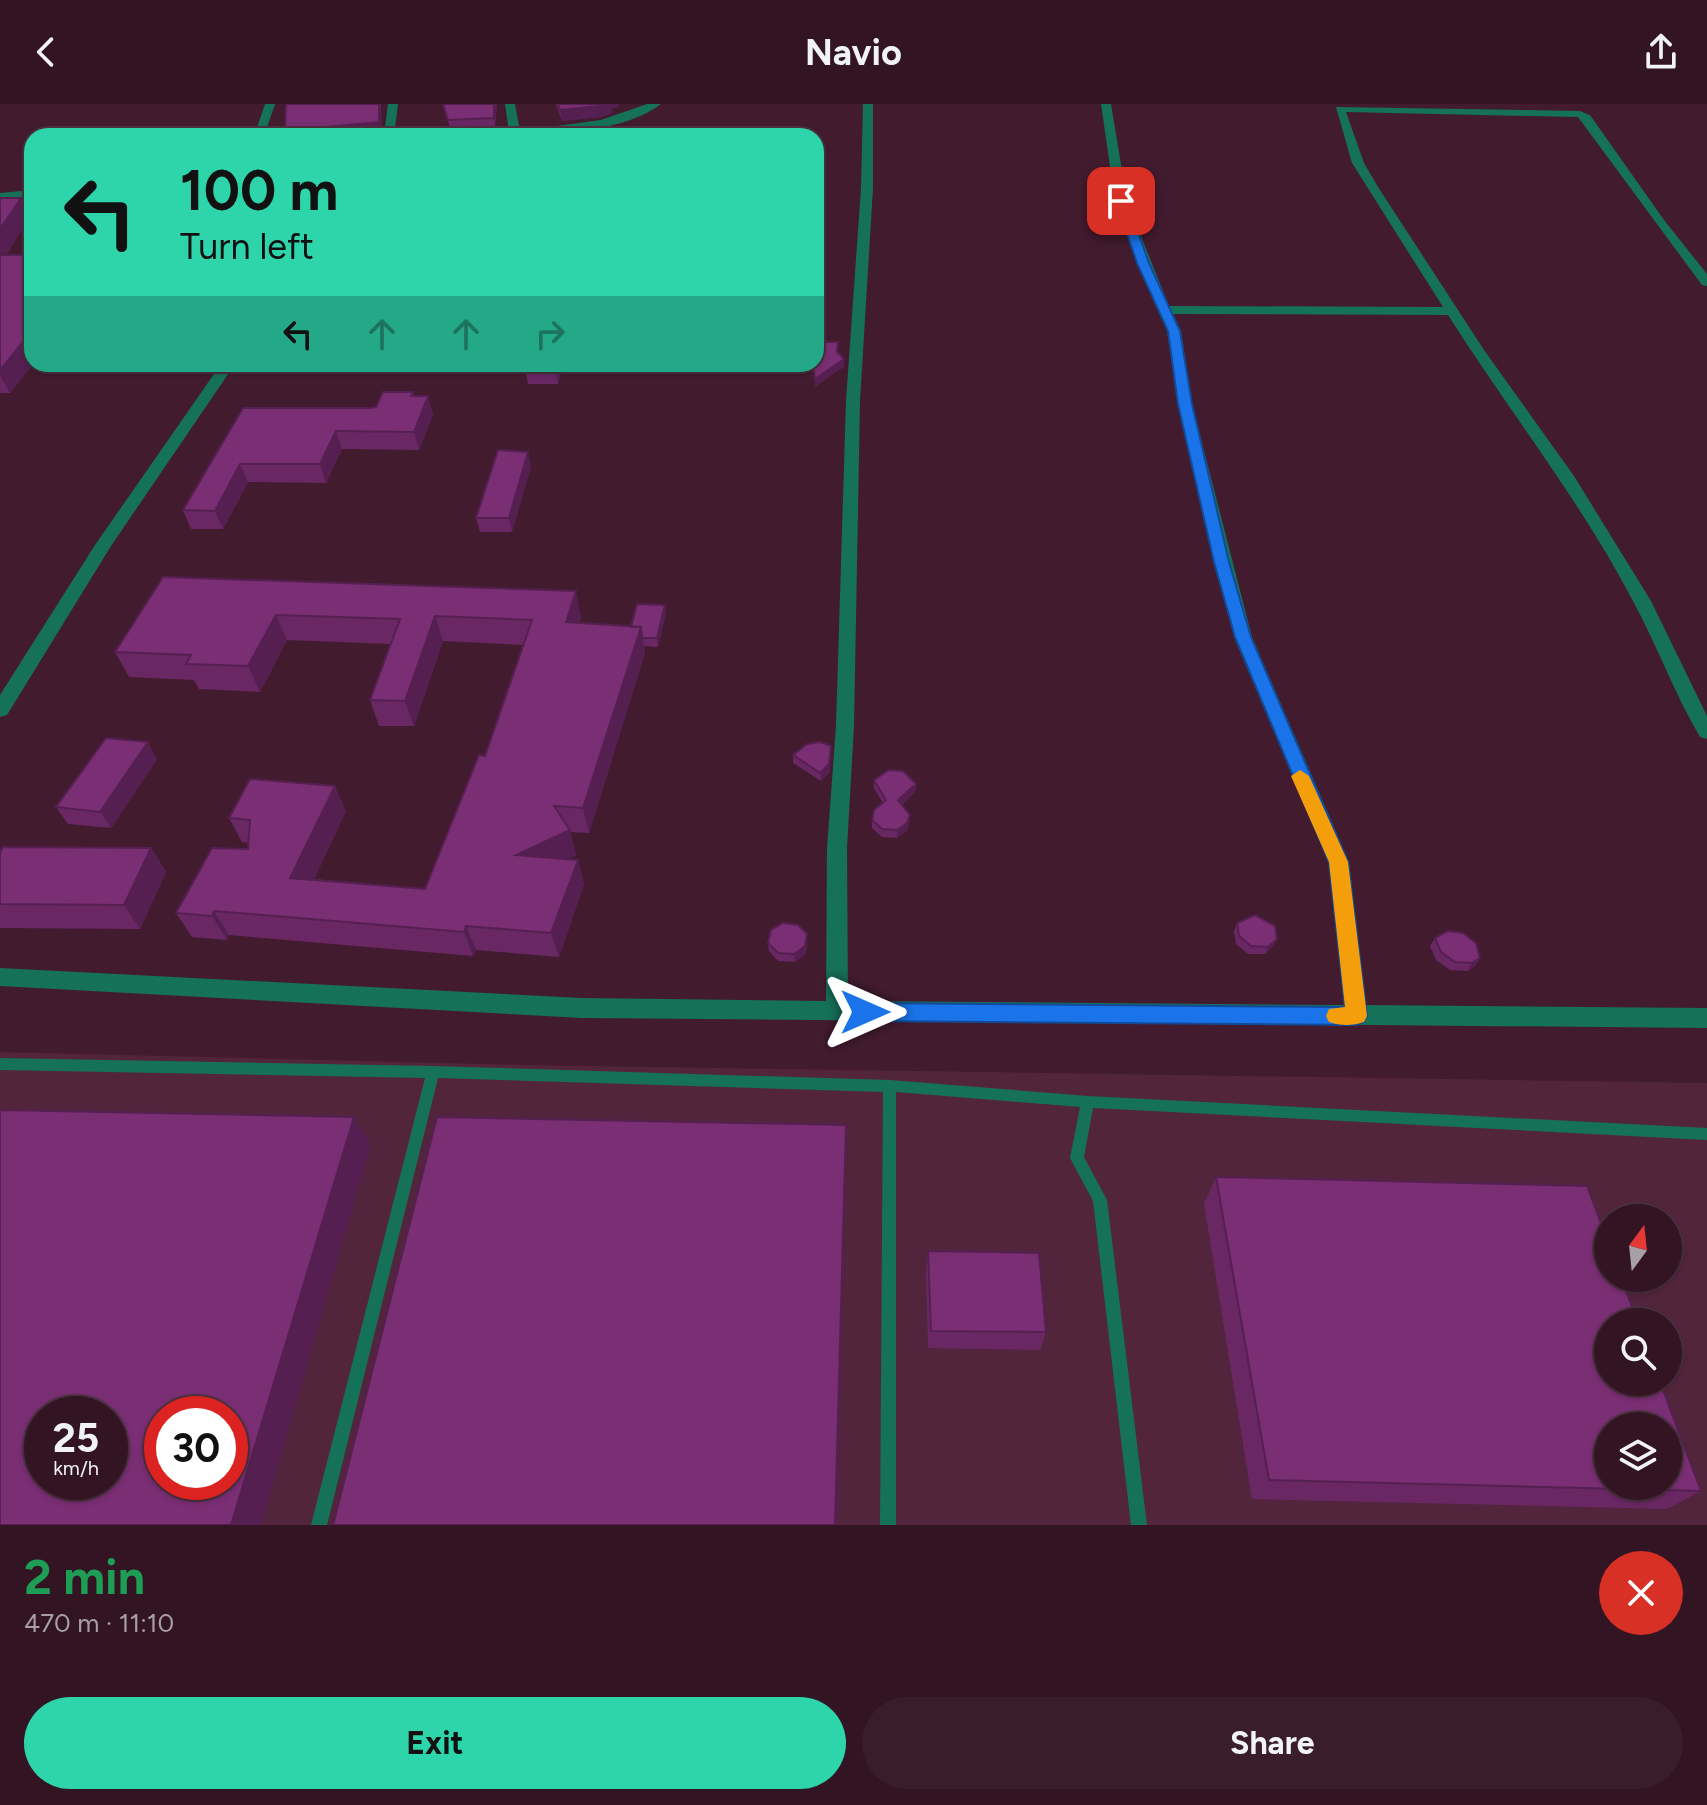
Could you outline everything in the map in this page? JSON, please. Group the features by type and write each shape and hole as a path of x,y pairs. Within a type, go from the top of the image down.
{"street":[{"path":"262,128 270,104"},
{"path":"390,128 393,104"},
{"path":"510,104 510,128"},
{"path":"571,128 589,126 656,104"},
{"path":"837,1012 837,848 845,726 853,401 867,188 868,104"},
{"path":"1106,104 1121,201 1143,263 1174,331 1185,404 1243,637 1339,862 1356,1016"},
{"path":"1707,282 1684,257 1621,164 1586,117 1580,114 1340,109 1358,163 1452,311 1566,476 1642,601 1690,704 1707,732"},
{"path":"0,197 24,194"},
{"path":"1165,310 1452,311"},
{"path":"0,710 103,545 222,372"},
{"path":"0,977 582,1008 1707,1018"}],"lane":[{"path":"0,1064 433,1072 890,1086 1088,1102 1707,1134"},
{"path":"319,1525 433,1072"},
{"path":"888,1525 890,1086"},
{"path":"1088,1102 1077,1158 1100,1200 1139,1525"}],"shaded area":[{"path":"0,1052 523,1065 1707,1083 1707,1525 0,1525"}],"building":[{"path":"286,104 379,104 379,122 328,128 285,128"},
{"path":"443,104 494,104 494,118 448,120"},
{"path":"558,104 604,104 560,110"},
{"path":"0,198 21,198 0,229"},
{"path":"0,255 24,255 24,341 0,370"},
{"path":"824,342 838,342 837,352 844,359 815,379 814,372 824,372"},
{"path":"383,392 413,392 411,396 428,396 414,432 336,431 320,464 240,464 215,511 183,510 243,408 370,408 376,407"},
{"path":"498,450 528,452 509,518 476,518"},
{"path":"163,577 576,591 566,622 641,627 583,808 554,806 570,830 516,855 578,860 551,933 466,926 464,932 214,911 212,916 176,913 212,848 248,849 250,820 229,818 250,779 335,786 290,878 425,889 479,755 485,756 532,620 435,616 405,701 370,700 400,619 276,615 248,666 186,664 191,655 115,652"},
{"path":"637,604 665,605 657,638 642,638 641,627 631,627"},
{"path":"106,738 148,742 100,812 56,807"},
{"path":"820,742 831,746 829,764 820,773 793,755 807,744"},
{"path":"889,770 903,771 916,784 898,800 910,815 907,823 897,830 882,829 872,820 874,810 886,800 874,780"},
{"path":"3,847 151,848 124,905 0,904 0,853"},
{"path":"1255,915 1275,926 1277,939 1268,947 1251,946 1239,936 1237,923"},
{"path":"783,923 798,925 807,934 805,946 794,954 778,953 768,943 771,930"},
{"path":"1448,931 1463,933 1476,943 1480,958 1472,963 1455,962 1441,952 1435,938"},
{"path":"0,1110 354,1117 248,1469 248,1396 144,1396 144,1500 239,1500 231,1525 0,1525"},
{"path":"437,1117 846,1125 835,1525 333,1525"},
{"path":"1216,1177 1587,1186 1594,1205 1594,1292 1626,1292 1633,1308 1594,1308 1594,1396 1665,1396 1671,1412 1594,1412 1594,1488 1269,1480"},
{"path":"928,1251 1039,1253 1046,1332 931,1331"},
{"path":"1682,1440 1701,1491 1682,1491"}],"slow traffic":[{"path":"1300,776 1339,862 1356,1016 1336,1016"}],"route":[{"path":"865,1012 1356,1016 1339,862 1279,728 1243,637 1185,404 1174,331 1143,263 1121,201"}]}
